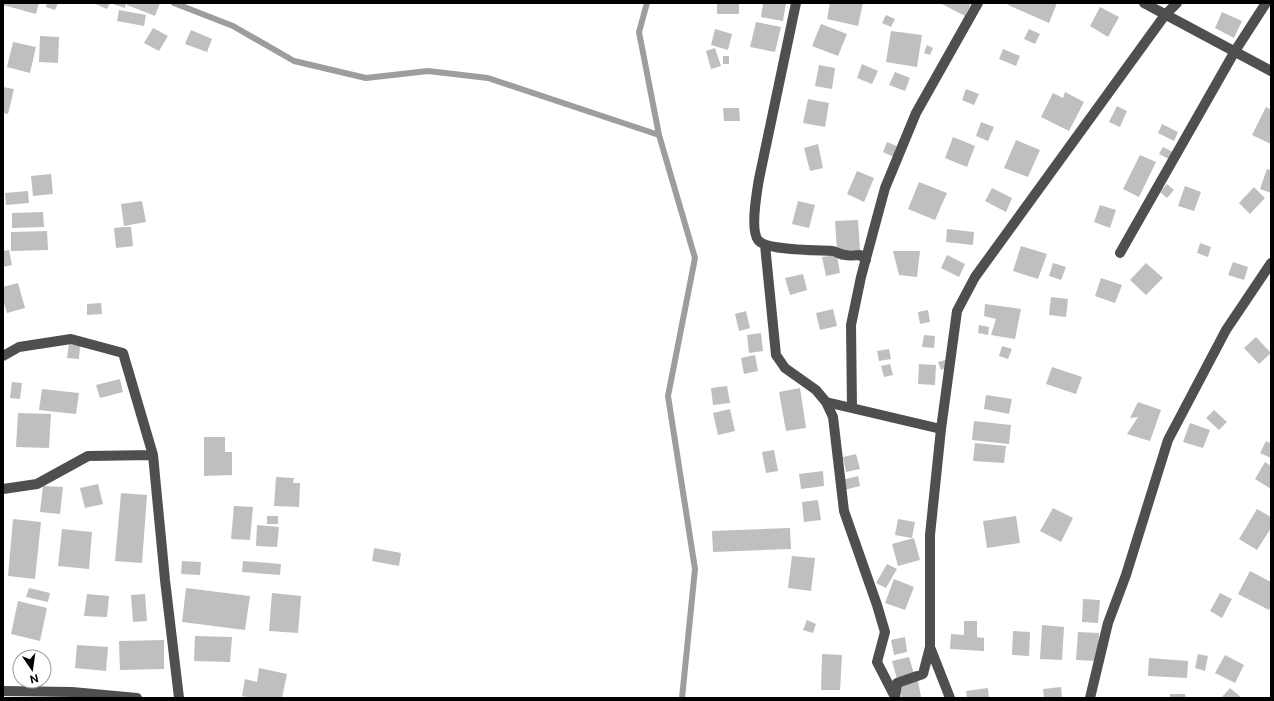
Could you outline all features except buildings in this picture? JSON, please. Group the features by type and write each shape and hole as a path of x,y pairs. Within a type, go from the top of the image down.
{"street":[{"path":"796,3 756,204 755,231 757,240 765,245 799,250 834,252 843,255 860,255 866,260"},
{"path":"852,408 851,325 885,188 916,113 978,3"},
{"path":"1144,3 1271,71"},
{"path":"894,697 897,683 923,674 930,647 930,535 941,429 957,311 975,277 1165,15 1177,3"},
{"path":"1120,253 1235,52 1266,3"},
{"path":"765,245 776,355 785,368 816,390 826,402 833,418 844,511 877,605 884,632 877,662 894,697"},
{"path":"1090,698 1108,623 1126,575 1168,440 1226,330 1271,263"},
{"path":"3,356 19,347 71,339 123,353 153,455 165,580 179,698"},
{"path":"826,402 941,429"},
{"path":"3,489 37,484 88,456 153,455"},
{"path":"930,647 950,698"},
{"path":"3,691 72,692 137,698"}],"waterway":[{"path":"174,3 233,26 294,61 366,78 428,71 488,78 659,135"},
{"path":"647,3 639,32 659,135 695,258 668,396 695,569 682,698"}]}
